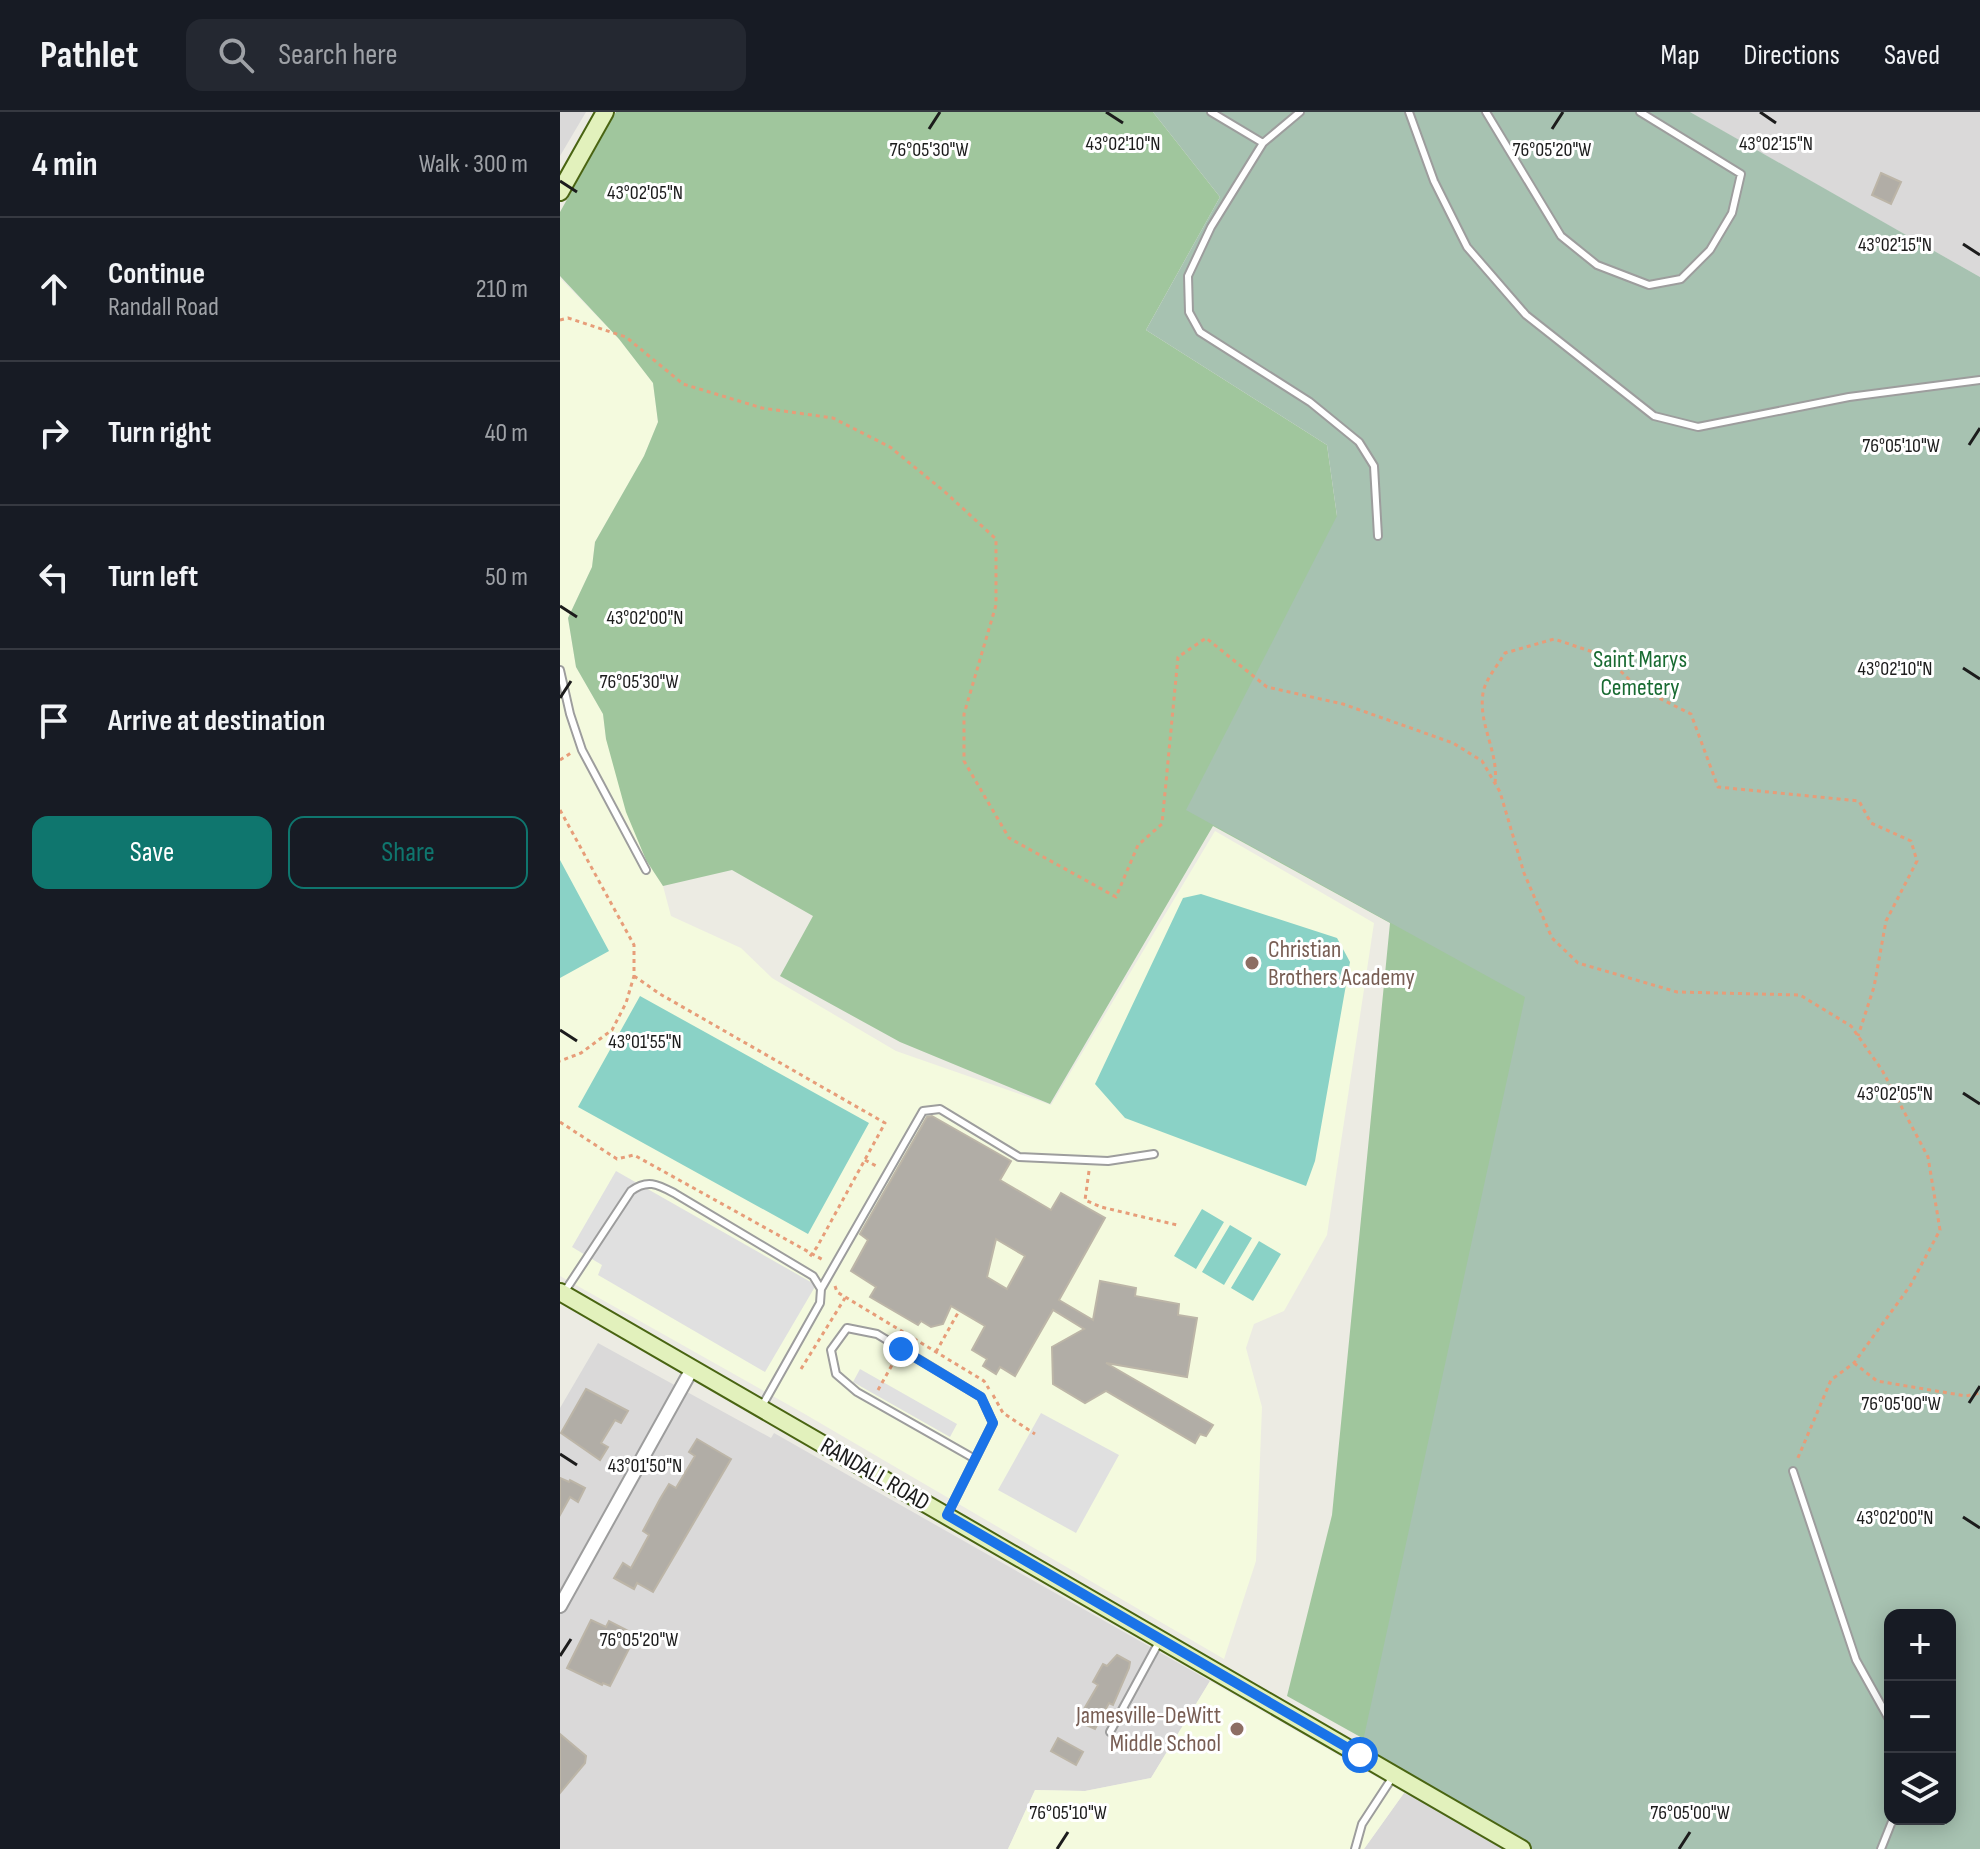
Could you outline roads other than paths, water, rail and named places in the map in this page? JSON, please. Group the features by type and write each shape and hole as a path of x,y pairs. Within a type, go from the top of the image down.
{"street":[{"path":"560,192 605,112"},
{"name":"RANDALL ROAD","path":"562,1293 1522,1849"},
{"path":"560,1606 692,1369"}],"lane":[{"path":"1211,112 1263,143"},
{"path":"1300,112 1263,143 1211,227 1188,276 1189,312 1200,332 1310,402 1359,442 1374,466 1378,536"},
{"path":"1409,112 1434,181 1467,247 1526,315 1654,416 1698,427 1849,397 1980,380"},
{"path":"1486,112 1561,236 1597,265 1649,285 1681,279 1710,250 1732,213 1741,174 1640,112"},
{"path":"560,670 582,750 646,870"},
{"path":"761,1408 820,1303 821,1289 923,1111 940,1109 1019,1157 1108,1161 1154,1154"},
{"path":"562,1293 631,1191 640,1184 655,1183 813,1276 821,1289"},
{"path":"947,1515 975,1459 993,1423 981,1397 877,1334 847,1328 831,1350 836,1374 873,1401 975,1459"},
{"path":"1793,1471 1856,1660 1884,1710"},
{"path":"1110,1732 1160,1639"},
{"path":"1355,1849 1362,1824 1394,1775"},
{"path":"1881,1849 1891,1825"}],"place":[{"name":"Christian Brothers Academy","path":"1252,963"},
{"name":"Jamesville-DeWitt Middle School","path":"1237,1729"}],"park label":[{"name":"Saint Marys Cemetery","path":"1640,673"}]}
